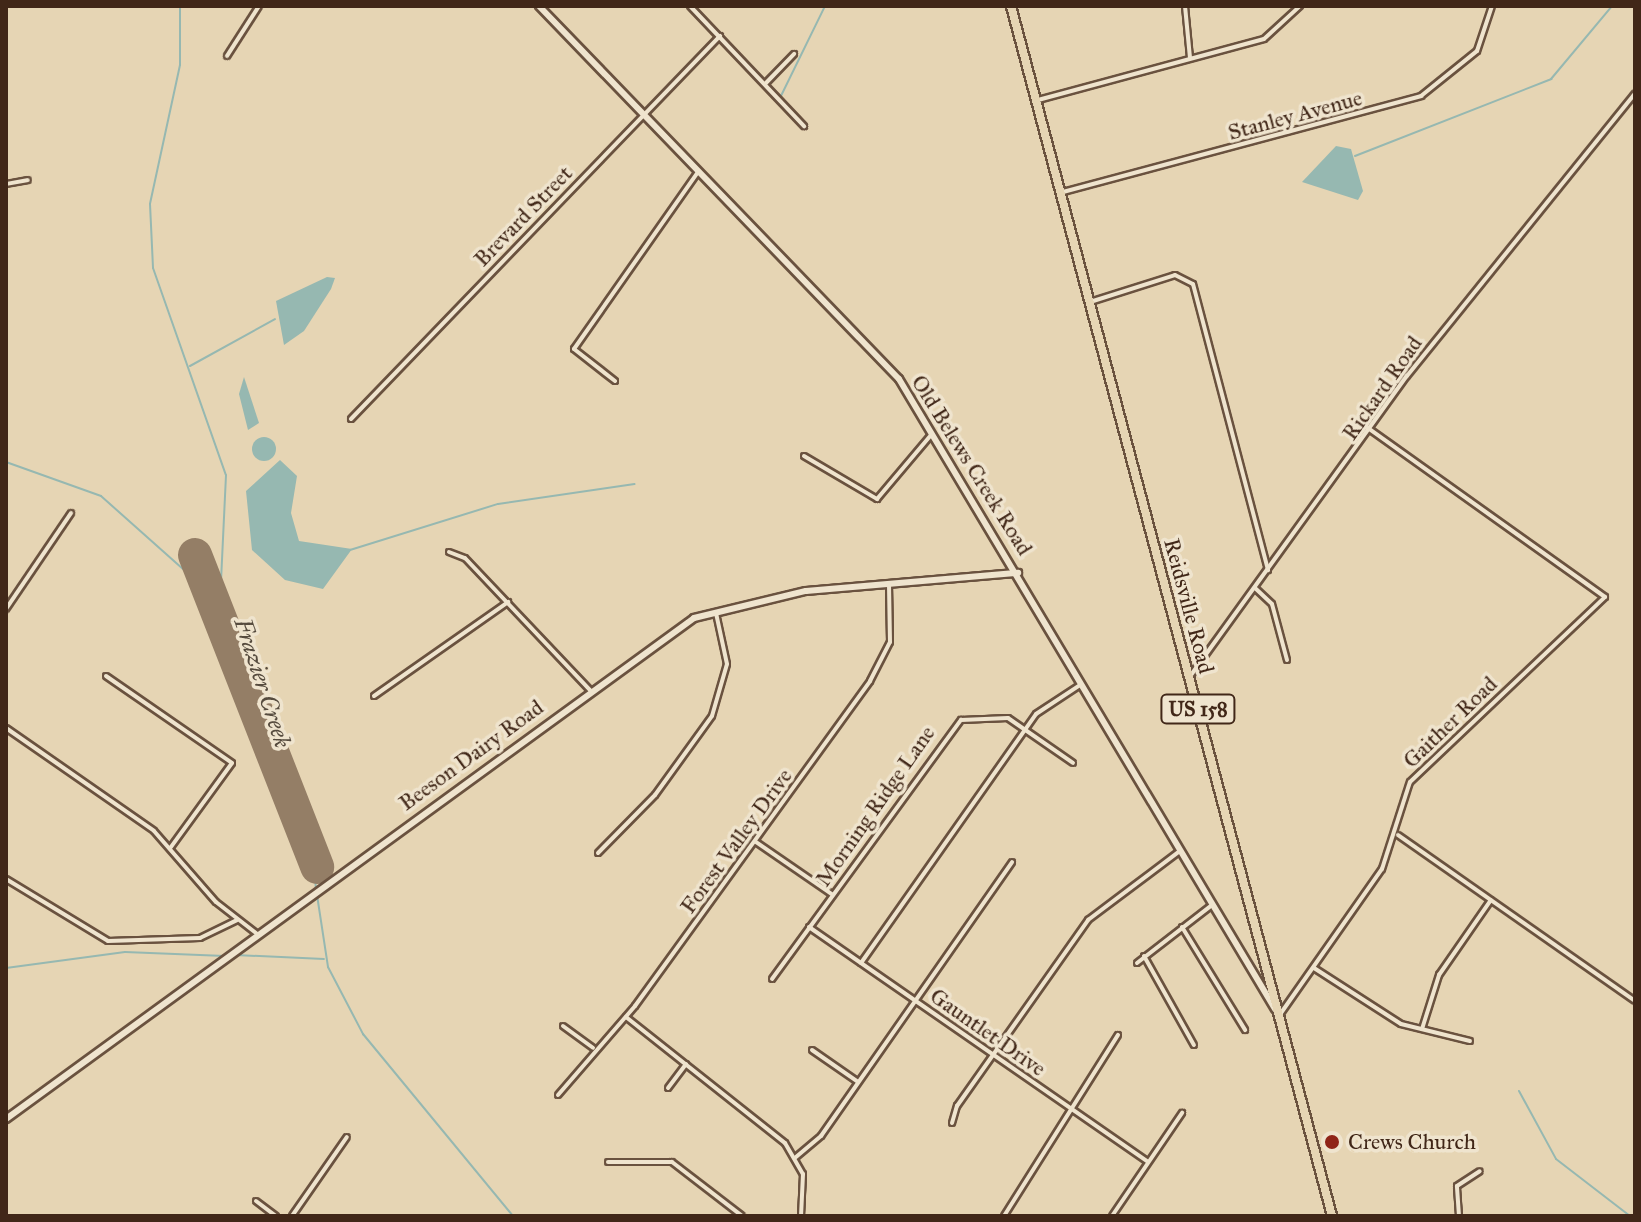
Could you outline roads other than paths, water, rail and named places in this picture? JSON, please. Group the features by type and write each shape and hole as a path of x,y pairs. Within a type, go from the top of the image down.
{"highway":[{"name":"Reidsville Road","path":"1011,6 1332,1216"}],"street":[{"path":"227,56 259,6"},
{"name":"Old Belews Creek Road","path":"539,6 861,337 934,433 1279,1015"},
{"path":"690,6 804,126"},
{"path":"1185,6 1190,58"},
{"path":"1036,101 1276,33 1300,6"},
{"name":"Stanley Avenue","path":"1060,193 1421,96 1477,51 1492,6"},
{"name":"Brevard Street","path":"351,419 720,36"},
{"path":"765,84 794,54"},
{"name":"Rickard Road","path":"1189,677 1368,428 1635,93"},
{"path":"615,381 574,349 698,172"},
{"path":"6,184 28,180"},
{"path":"1089,302 1175,275 1193,284 1268,570"},
{"name":"Gaither Road","path":"1279,1015 1314,968 1398,835 1404,793 1420,769 1605,597 1368,428"},
{"path":"804,456 877,499 934,433"},
{"path":"6,609 71,513"},
{"path":"449,552 465,558 590,690"},
{"name":"Beeson Dairy Road","path":"6,1119 661,637 715,610 806,591 1018,573"},
{"name":"Forest Valley Drive","path":"558,1095 593,1048 626,1017 884,658 892,625 889,584"},
{"path":"1255,588 1272,604 1287,660"},
{"path":"374,696 508,602"},
{"path":"598,853 655,795 712,716 727,664 715,610"},
{"path":"106,676 232,763 171,847"},
{"path":"861,963 1026,729 1053,698 1083,684"},
{"name":"Morning Ridge Lane","path":"772,979 944,733 961,720 989,713 1026,729 1073,763"},
{"path":"6,728 171,847 237,920 256,933"},
{"path":"1398,835 1635,1001"},
{"path":"755,841 833,895"},
{"path":"952,1123 992,1055 1088,920 1180,851"},
{"path":"796,1157 827,1127 1012,862"},
{"path":"6,879 108,941 200,938 237,920"},
{"path":"1422,1029 1439,975 1491,900"},
{"path":"1137,963 1212,905"},
{"name":"Gauntlet Drive","path":"809,927 1148,1162"},
{"path":"1182,927 1245,1030"},
{"path":"1144,956 1194,1045"},
{"path":"1314,968 1384,1016 1470,1041"},
{"path":"626,1017 796,1157 805,1192 801,1216"},
{"path":"563,1026 593,1048"},
{"path":"1004,1216 1068,1107 1118,1035"},
{"path":"812,1050 858,1082"},
{"path":"668,1088 686,1064"},
{"path":"1112,1216 1182,1113"},
{"path":"292,1216 347,1137"},
{"path":"608,1162 672,1162 738,1215"},
{"path":"1459,1216 1457,1186 1480,1171"},
{"path":"256,1201 276,1216"}],"water":[{"path":"1336,146 1351,149 1363,191 1358,200 1302,182"},
{"path":"327,277 335,278 331,289 304,331 284,345 276,301"},
{"path":"244,377 259,423 248,430 239,394"},
{"path":"264,437 272,441 276,449 272,457 264,461 256,457 252,449 256,441"},
{"path":"280,460 297,476 291,513 299,541 352,549 323,589 285,580 252,550 246,491"}],"waterway":[{"name":"Frazier Creek","path":"180,6 180,65 150,204 153,268 226,475 220,602 226,642 260,742 311,839 316,889"},
{"path":"778,102 825,6"},
{"path":"1355,156 1551,79 1612,6"},
{"path":"190,366 275,319"},
{"path":"6,462 101,496 220,602"},
{"path":"350,550 498,504 635,484"},
{"name":"Frazier Creek","path":"317,895 328,967 363,1034 513,1216"},
{"path":"6,968 125,952 225,956"},
{"path":"235,955 324,959"},
{"path":"1519,1091 1556,1159 1630,1216"}],"place":[{"name":"Crews Church","path":"1332,1142"}]}
